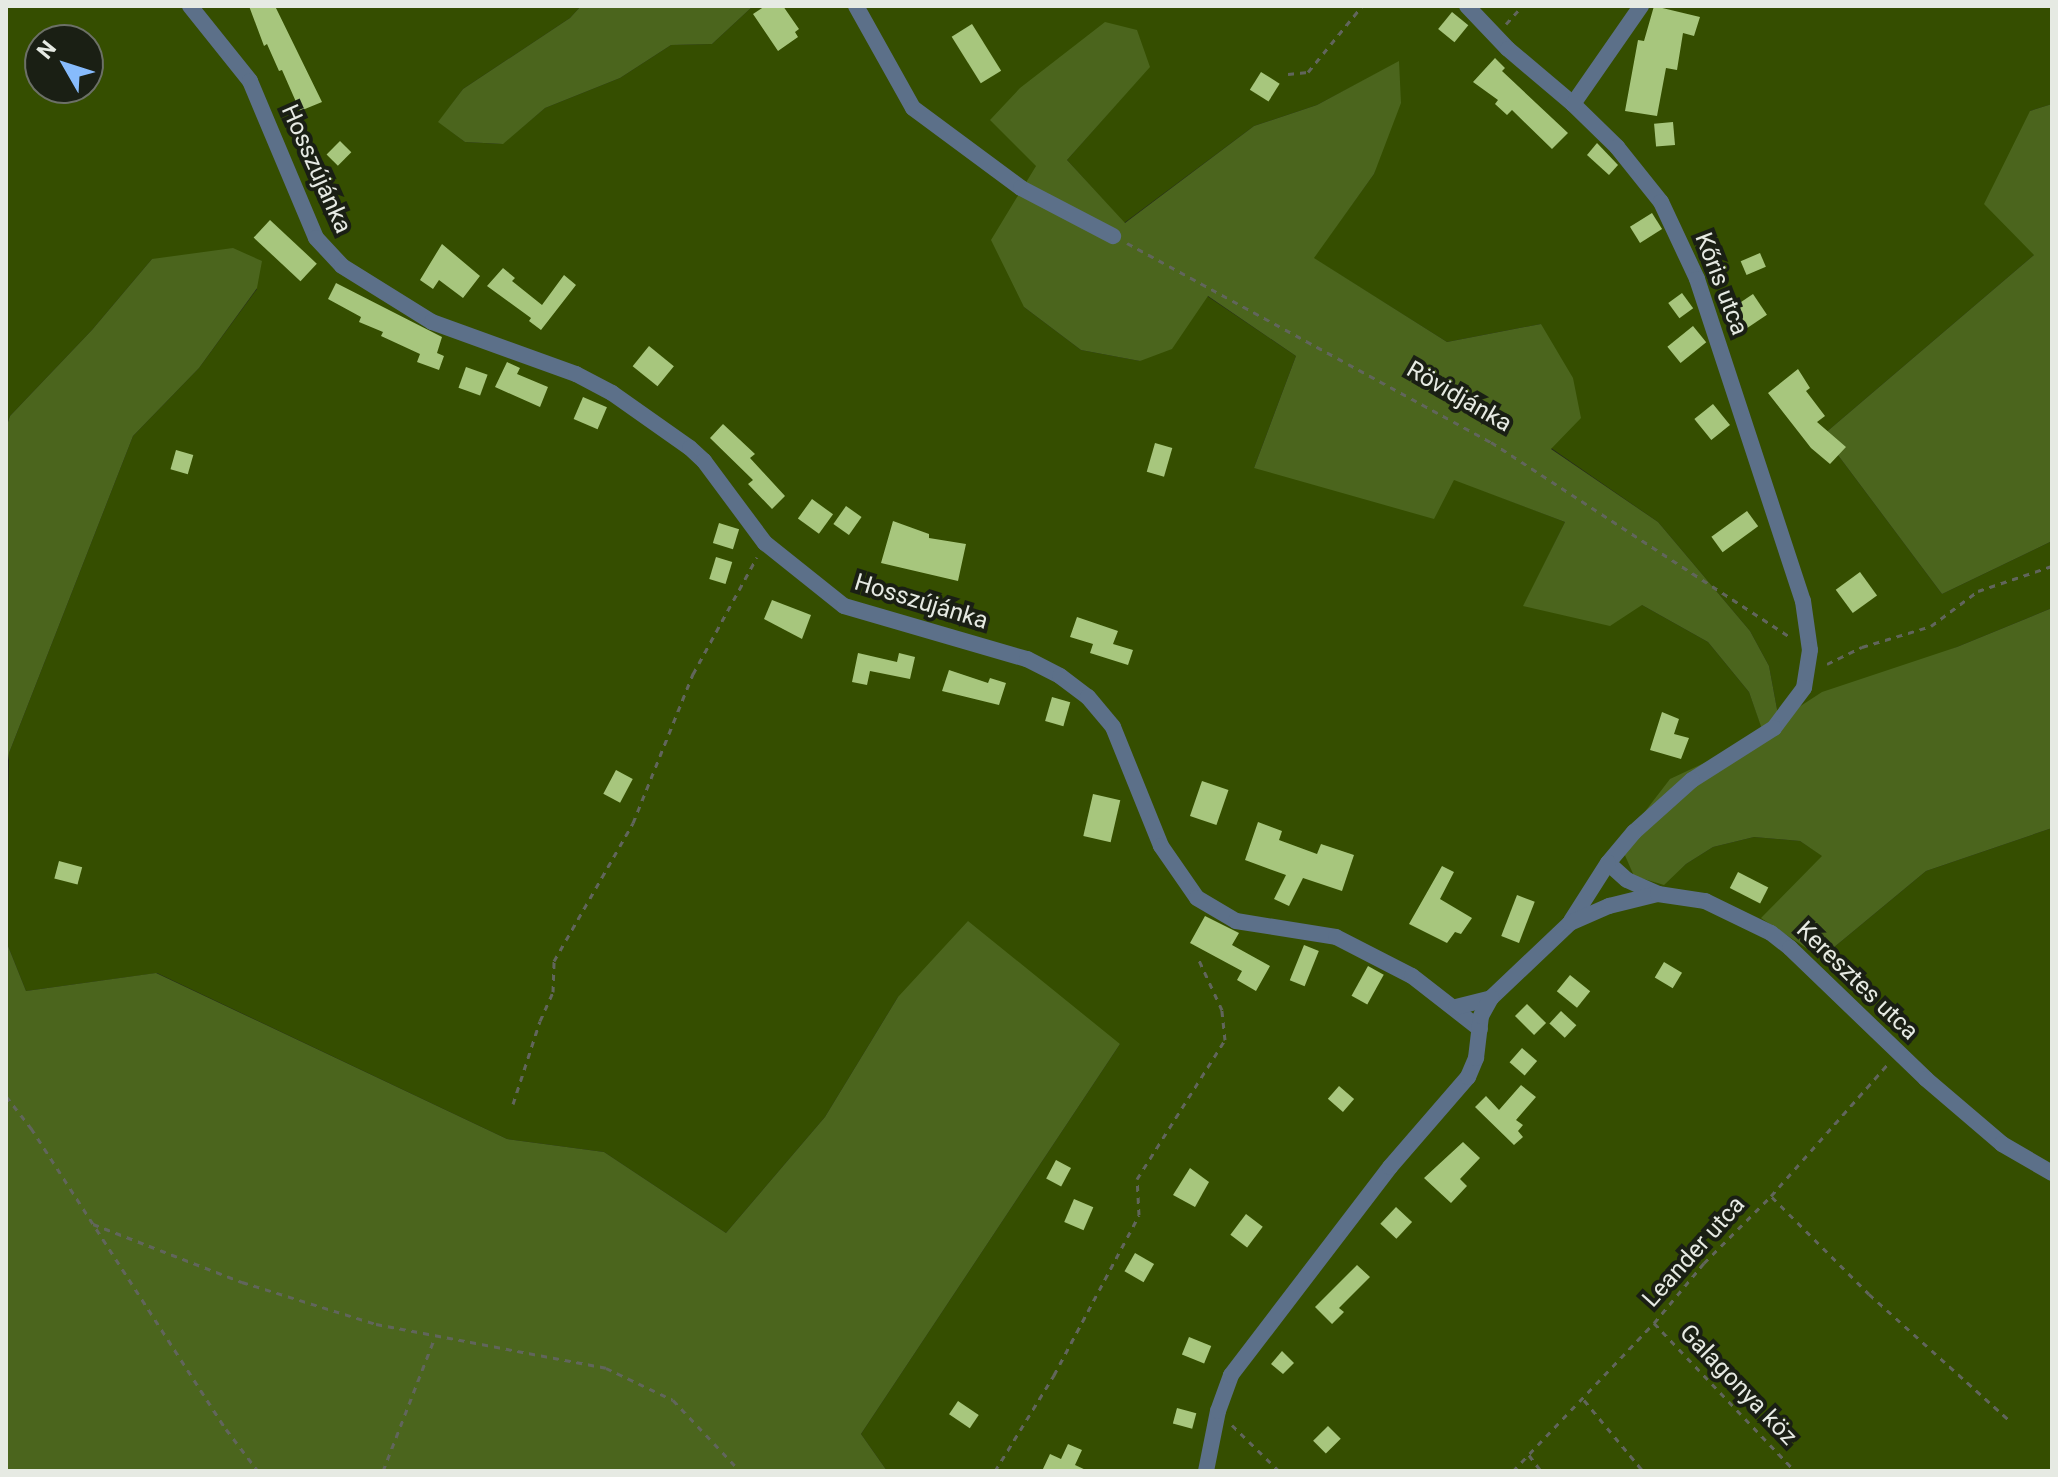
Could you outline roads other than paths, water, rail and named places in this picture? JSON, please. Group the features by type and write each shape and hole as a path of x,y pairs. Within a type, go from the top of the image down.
{"street":[{"name":"Hosszújánka","path":"190,6 250,81 300,204 328,254 387,296 432,322 596,383 704,461 765,543 844,606 1027,659 1060,676 1088,697 1113,727 1161,846 1184,882 1207,906 1251,925 1322,932 1336,937 1412,976 1456,1007"},
{"path":"856,6 913,108 1021,188 1113,236"},
{"name":"Kőris utca","path":"1467,6 1495,36 1617,147 1661,202 1697,279 1794,572 1810,650 1804,688 1774,728 1692,780 1634,832 1608,863"},
{"path":"1573,104 1641,6"},
{"path":"1570,923 1608,863 1627,880 1658,894"},
{"name":"Keresztes utca","path":"1206,1471 1218,1411 1231,1375 1252,1342 1390,1167 1468,1077 1476,1058 1481,1016 1491,998 1570,923 1609,906 1658,894 1679,894 1705,901 1771,933 1897,1053 2002,1144 2052,1173"},
{"name":"Keresztes utca","path":"1456,1007 1491,998"},
{"path":"1456,1007 1480,1029"}]}
